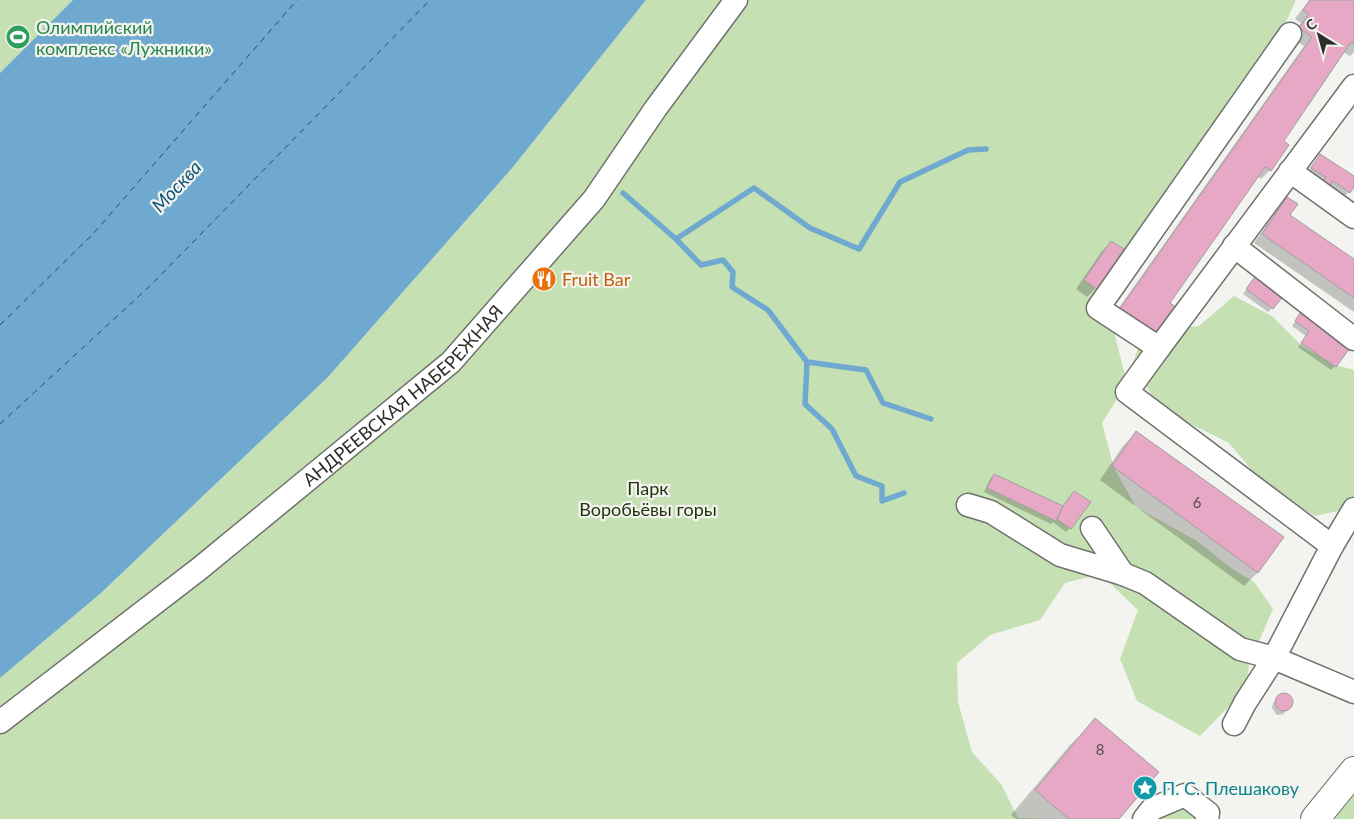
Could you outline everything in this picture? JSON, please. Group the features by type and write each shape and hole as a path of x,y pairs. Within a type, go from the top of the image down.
{"main road":[{"path":"1315,819 1354,771"}],"lane":[{"name":"АНДРЕЕВСКАЯ НАБЕРЕЖНАЯ","path":"0,722 199,569 451,362 594,199 656,108 736,0"},
{"path":"1159,348 1098,308 1290,34"},
{"path":"1332,546 1127,392 1354,86"},
{"path":"1290,171 1354,217"},
{"path":"1234,246 1354,339"},
{"path":"968,505 991,512 1060,555 1123,574 1145,583 1240,649 1274,658 1354,692"},
{"path":"1234,724 1274,658 1332,546 1354,509"},
{"path":"1092,528 1123,574"},
{"path":"1144,819 1152,809 1185,795 1208,813 1207,819"}],"green space":[{"name":"Олимпийский комплекс «Лужники»","path":"0,0 73,0 0,73"},
{"name":"Парк Воробьёвы горы","path":"646,0 1296,0 1276,44 1206,152 1159,199 1115,267 1109,312 1127,383 1102,423 1114,468 1136,507 1197,541 1231,568 1254,582 1273,609 1249,664 1245,703 1234,701 1200,736 1137,701 1120,659 1138,610 1100,574 1065,583 1040,620 990,635 957,663 958,702 972,752 1001,784 1018,818 1060,819 0,819 0,678 101,593 328,377 513,167"},
{"path":"1234,296 1272,316 1303,347 1336,365 1354,370 1354,501 1338,511 1315,516 1277,492 1255,474 1229,443 1185,421 1156,401 1132,366 1144,330 1199,326"},
{"path":"1354,792 1354,819 1333,819"},
{"path":"1185,805 1199,819 1152,819"}],"water":[{"name":"Москва","path":"73,0 646,0 513,167 328,377 101,593 0,678 0,73"}],"building":[{"path":"1310,0 1354,0 1354,44 1351,42 1284,141 1289,145 1271,171 1265,167 1170,303 1176,307 1156,335 1119,310 1312,37 1299,28 1309,14 1303,10"},
{"path":"1320,154 1354,176 1354,187 1350,193 1333,181 1330,186 1323,181 1326,177 1311,168"},
{"path":"1287,197 1298,204 1290,215 1354,259 1354,298 1262,234"},
{"path":"1111,241 1124,249 1097,289 1084,280"},
{"path":"1257,274 1285,294 1273,309 1246,289"},
{"path":"1300,313 1350,348 1336,367 1301,343 1309,331 1295,321"},
{"path":"1136,431 1284,537 1258,573 1112,466"},
{"path":"994,474 1063,506 1056,521 987,488"},
{"path":"1074,491 1091,502 1071,529 1057,519 1063,506"},
{"path":"1284,693 1290,696 1293,702 1290,708 1284,711 1278,708 1275,702 1278,696"},
{"path":"1095,718 1159,772 1119,819 1069,819 1035,790"}],"waterway":[{"path":"676,239 754,188 810,228 859,249 900,182 968,150 986,149"},
{"path":"623,193 676,239 701,265 723,260 733,272 732,287 768,310 807,362 866,370 883,403 931,419"},
{"path":"807,362 805,404 832,429 856,476 882,486 882,501 904,493"}],"ferry route":[{"path":"0,325 93,234 297,0"},
{"path":"0,424 151,285 430,0"}],"place":[{"name":"Олимпийский комплекс «Лужники»","path":"18,37"},
{"name":"Fruit Bar","path":"544,279"},
{"name":"П. С. Плешакову","path":"1145,788"}]}
